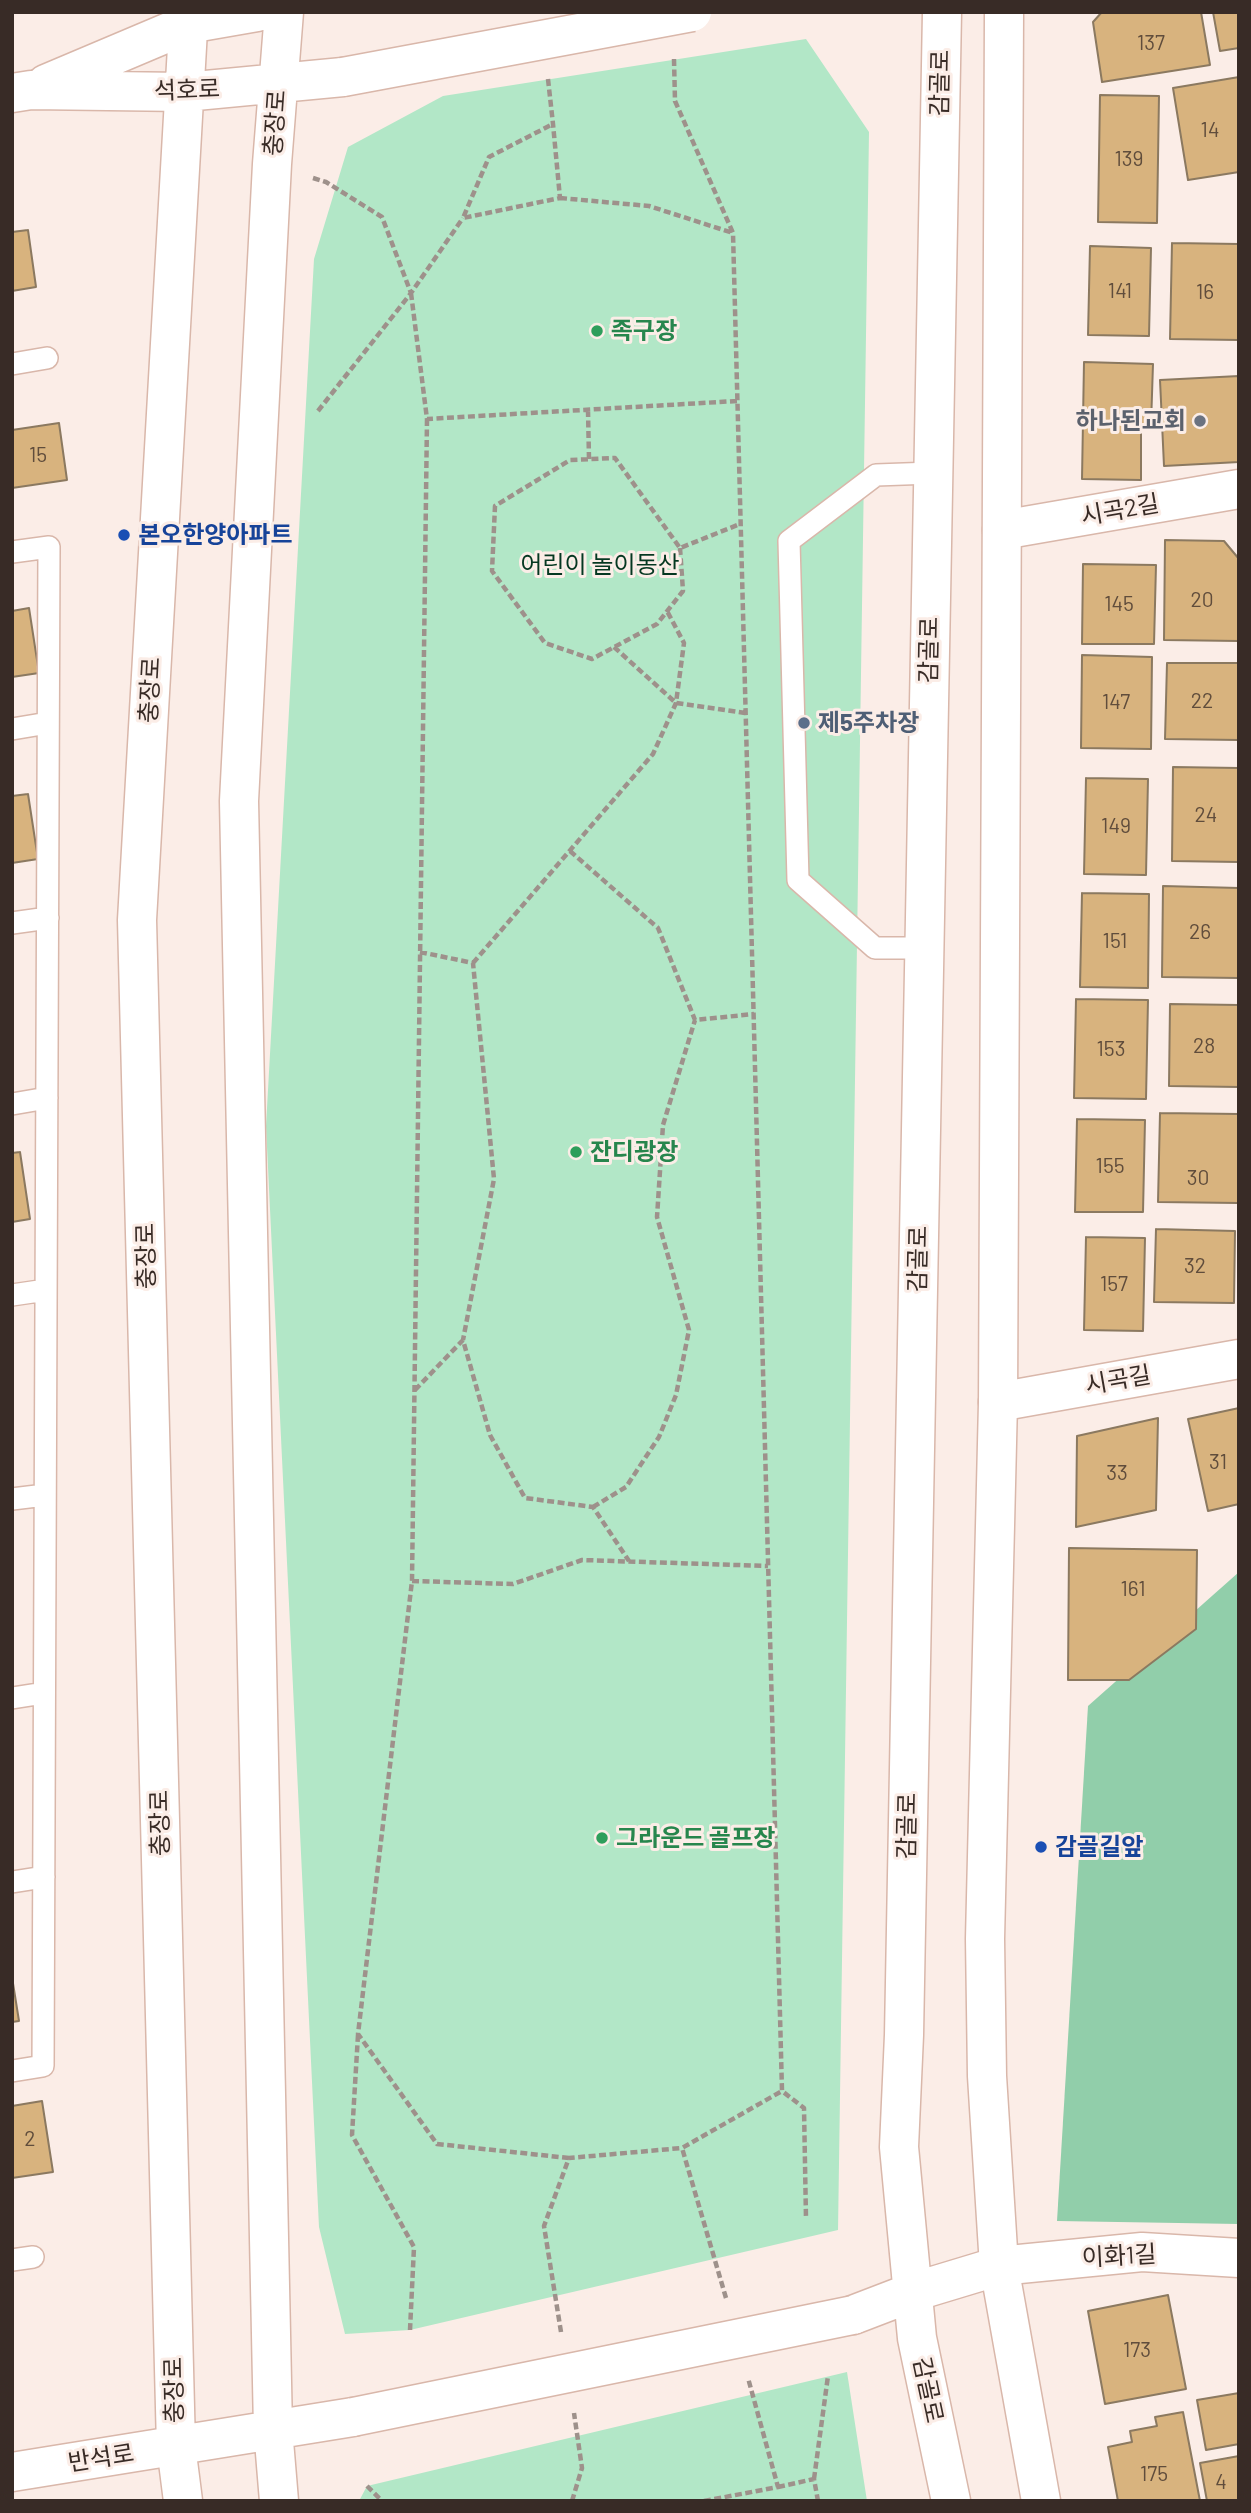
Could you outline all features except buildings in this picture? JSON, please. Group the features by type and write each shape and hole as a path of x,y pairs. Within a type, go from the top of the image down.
{"street":[{"name":"석호로","path":"22,92 189,18 257,12"},
{"name":"충장로","path":"279,2501 274,2429 239,801 272,164 284,12"},
{"name":"석호로","path":"22,92 185,92 343,77 692,12"},
{"name":"감골로","path":"942,12 904,2035 899,2147 917,2338 951,2501"},
{"path":"1004,12 998,1402 985,1939 987,2076 999,2266 1041,2501"},
{"name":"충장로","path":"183,2501 176,2446 137,920 189,18"},
{"name":"시곡2길","path":"1002,530 1239,489"},
{"name":"시곡길","path":"998,1402 1239,1359"},
{"name":"이화1길","path":"853,2315 913,2292 999,2266 1142,2252 1239,2258"},
{"name":"반석로","path":"12,2472 353,2417 853,2315"}],"lane":[{"path":"12,364 47,358"},
{"path":"924,948 875,948 798,880 789,541 876,475 932,473"},
{"path":"12,552 49,547 43,2066 12,2071"},
{"path":"12,729 48,723"},
{"path":"12,923 48,918"},
{"path":"12,1104 47,1098"},
{"path":"12,1295 46,1290"},
{"path":"12,1499 45,1495"},
{"path":"12,1698 44,1693"},
{"path":"12,1882 44,1878"}],"path":[{"path":"674,50 675,101 733,233 782,2091 804,2108 806,2219"},
{"path":"318,411 411,293 463,218 489,156 553,124 559,198"},
{"path":"272,164 326,182 382,217 411,293 427,419 412,1581 358,2034 352,2135 414,2247 410,2330"},
{"path":"463,218 559,198 649,206 733,233"},
{"path":"427,419 737,401"},
{"path":"588,410 589,458"},
{"path":"615,458 680,548 682,591 657,624 592,659 545,643 492,571 495,506 570,460 615,458"},
{"path":"680,548 740,524"},
{"path":"570,851 658,929 695,1020 663,1125 656,1217 689,1330 676,1395 659,1437 626,1487 593,1507 525,1498 490,1435 463,1340 494,1179 473,963 653,754 676,703 684,643 667,611"},
{"path":"614,646 676,703 745,713"},
{"path":"420,952 473,963"},
{"path":"695,1020 754,1014"},
{"path":"414,1390 463,1340"},
{"path":"593,1507 629,1561"},
{"path":"412,1581 513,1584 582,1560 768,1566"},
{"path":"358,2034 438,2144 569,2158 682,2148"},
{"path":"562,2333 544,2226 569,2158"},
{"path":"818,2501 814,2479 828,2376"},
{"path":"572,2400 582,2468 572,2501"},
{"path":"778,2487 814,2479"},
{"path":"367,2486 382,2501"}],"green space":[{"name":"어린이 놀이동산","path":"806,39 869,132 838,2230 410,2330 345,2334 319,2227 266,1126 314,259 348,147 443,96"},
{"path":"1239,1572 1239,2224 1057,2221 1088,1706"},
{"path":"847,2372 867,2501 359,2501 367,2486"}],"place":[{"name":"족구장","path":"597,331"},
{"name":"하나된교회","path":"1200,421"},
{"name":"본오한양아파트","path":"124,535"},
{"name":"제5주차장","path":"804,723"},
{"name":"잔디광장","path":"576,1152"},
{"name":"그라운드 골프장","path":"602,1838"},
{"name":"감골길앞","path":"1041,1847"}]}
